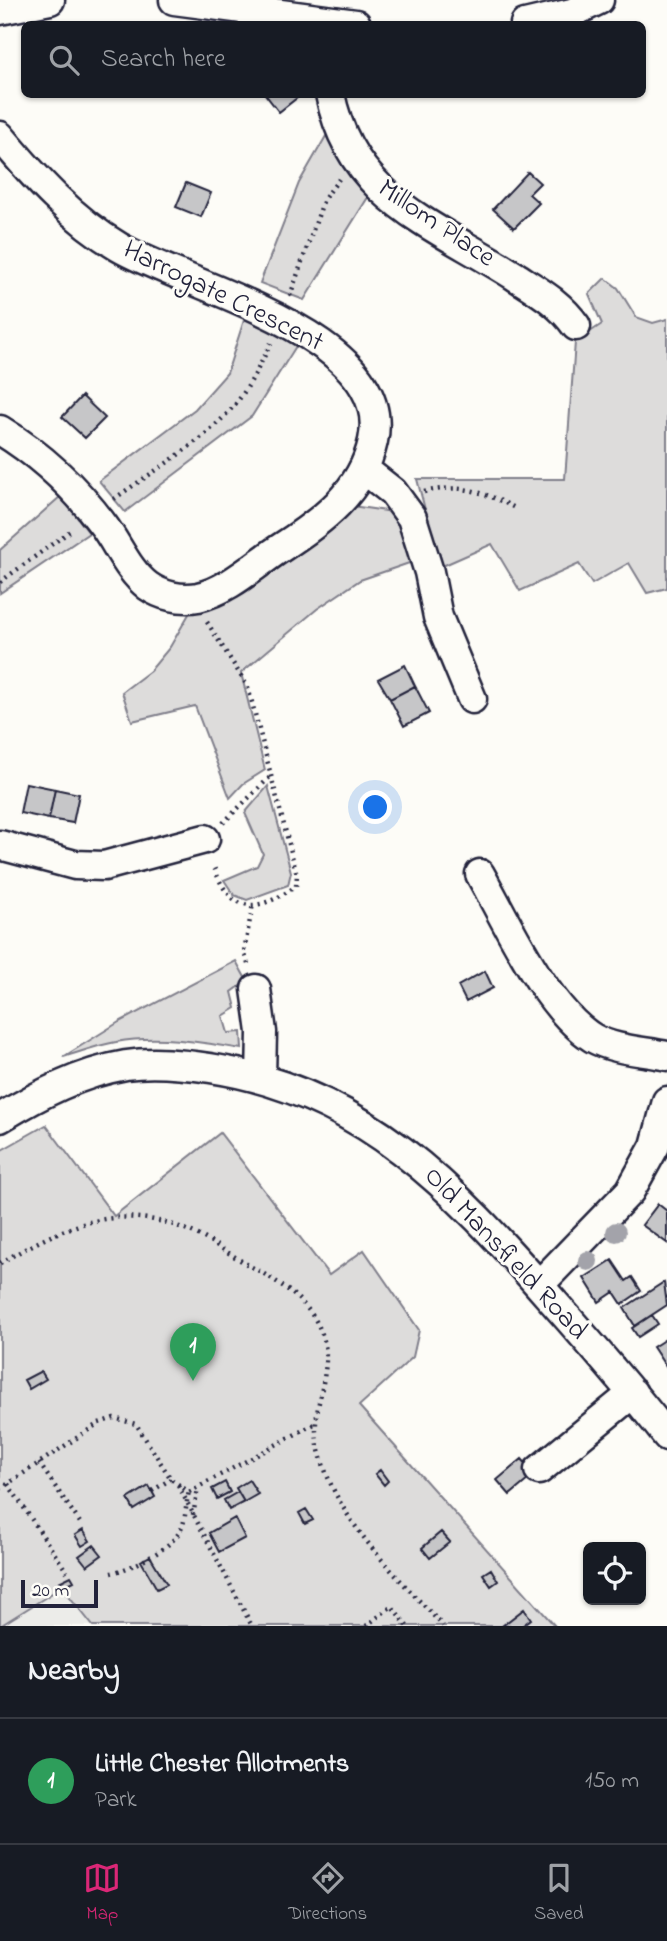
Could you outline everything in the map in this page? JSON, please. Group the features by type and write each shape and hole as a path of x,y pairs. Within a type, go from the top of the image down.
{"street":[{"path":"0,10 50,0"},
{"path":"174,0 235,4 328,21"},
{"path":"538,21 572,13 599,0"},
{"name":"Millom Place","path":"331,98 339,130 370,181 394,202 552,299 576,326"},
{"name":"Harrogate Crescent","path":"0,136 53,195 96,232 148,262 282,321 331,349 354,371 363,385 373,402 376,423 365,470 339,504 287,544 221,587 198,597 165,595 143,582 94,514 52,468 0,430"},
{"path":"365,470 400,500 412,518 421,540 438,617 472,699"},
{"path":"0,845 75,865 104,866 205,839"},
{"path":"480,874 565,1014 594,1038 606,1044 667,1056"},
{"path":"256,989 262,1032 261,1078"},
{"name":"Old Mansfield Road","path":"0,1118 71,1080 127,1065 187,1064 261,1078 306,1093 332,1106 413,1158 478,1218 539,1284 667,1436"},
{"path":"539,1284 630,1191 655,1146 667,1101"},
{"path":"539,1470 633,1393"}],"path":[{"path":"0,582 200,436 232,409 256,375 282,321 324,199 355,160"},
{"path":"400,500 437,489 469,489 485,492 517,509"},
{"path":"219,644 248,687 297,875 296,886 287,893 244,905 225,895 205,839 270,777"},
{"path":"253,904 244,951 256,989"},
{"path":"0,1263 72,1225 97,1220 143,1219 187,1230 290,1291 315,1320 324,1342 324,1387 316,1423 321,1456 344,1508 443,1626"},
{"path":"0,1489 99,1423 122,1418 136,1424 171,1479 189,1492"},
{"path":"189,1492 316,1423"},
{"path":"39,1463 81,1524"},
{"path":"152,1491 171,1479"},
{"path":"8,1484 67,1572"},
{"path":"177,1484 252,1626"},
{"path":"192,1515 198,1489"},
{"path":"111,1573 153,1554 176,1536 183,1525 189,1492"},
{"path":"366,1626 392,1606 405,1624 398,1626"},
{"path":"431,1626 438,1621"}],"shaded area":[{"path":"326,136 370,194 304,300 260,283 299,183"},
{"path":"605,278 618,288 636,317 653,323 667,319 667,588 647,593 629,563 592,584 579,564 520,591 492,544 440,567 417,479 565,479 575,342 602,324 589,294"},
{"path":"245,317 298,343 252,416 125,512 99,481 195,409 227,373"},
{"path":"61,496 89,533 0,593 0,550"},
{"path":"352,506 406,514 415,561 360,580 317,609 241,673 265,770 243,784 230,798 195,706 132,721 122,692 150,671 170,647 193,607"},
{"path":"268,786 291,872 288,885 247,900 234,895 224,880 257,866 263,854 245,813"},
{"path":"236,961 247,981 232,992 236,1008 223,1016 228,1033 241,1032 242,1049 179,1040 148,1039 109,1043 63,1057 119,1022"},
{"path":"46,1125 114,1216 220,1133 329,1275 364,1250 419,1330 413,1357 359,1406 555,1626 93,1626 62,1587 0,1626 0,1151"},
{"path":"62,1587 93,1626 2,1626"}],"building":[{"path":"268,98 297,98 279,112"},
{"path":"528,172 540,183 529,194 539,203 514,228 493,209"},
{"path":"186,183 211,193 201,217 176,207"},
{"path":"82,396 105,418 85,438 62,417"},
{"path":"405,665 415,686 390,699 378,679"},
{"path":"415,686 429,713 404,726 390,699"},
{"path":"26,783 55,789 49,819 20,813"},
{"path":"55,789 79,794 73,823 49,819"},
{"path":"485,971 493,988 466,1002 458,986"},
{"path":"658,1204 667,1211 667,1243 642,1225"},
{"path":"612,1260 626,1281 632,1277 641,1291 622,1304 614,1292 599,1302 584,1278"},
{"path":"664,1282 667,1305 635,1326 624,1308"},
{"path":"652,1315 658,1324 638,1337 632,1328"},
{"path":"667,1338 667,1366 666,1367 653,1347"},
{"path":"41,1371 46,1379 29,1389 24,1380"},
{"path":"522,1459 535,1474 510,1495 497,1480"},
{"path":"380,1470 388,1481 384,1485 375,1474"},
{"path":"249,1480 258,1494 244,1502 236,1488"},
{"path":"225,1482 230,1492 217,1499 212,1489"},
{"path":"149,1486 155,1497 134,1510 128,1499"},
{"path":"238,1492 244,1502 229,1510 224,1500"},
{"path":"306,1509 313,1520 305,1524 299,1513"},
{"path":"235,1518 245,1538 219,1552 209,1533"},
{"path":"83,1530 90,1541 82,1546 75,1535"},
{"path":"441,1532 450,1542 430,1558 422,1548"},
{"path":"94,1545 102,1555 87,1566 79,1556"},
{"path":"150,1556 167,1584 157,1589 141,1561"},
{"path":"491,1569 498,1581 491,1586 483,1574"},
{"path":"71,1576 74,1581 62,1587 59,1582"},
{"path":"524,1609 531,1619 522,1626 502,1626"}],"place":[{"name":"Little Chester Allotments","path":"193,1381"}]}
